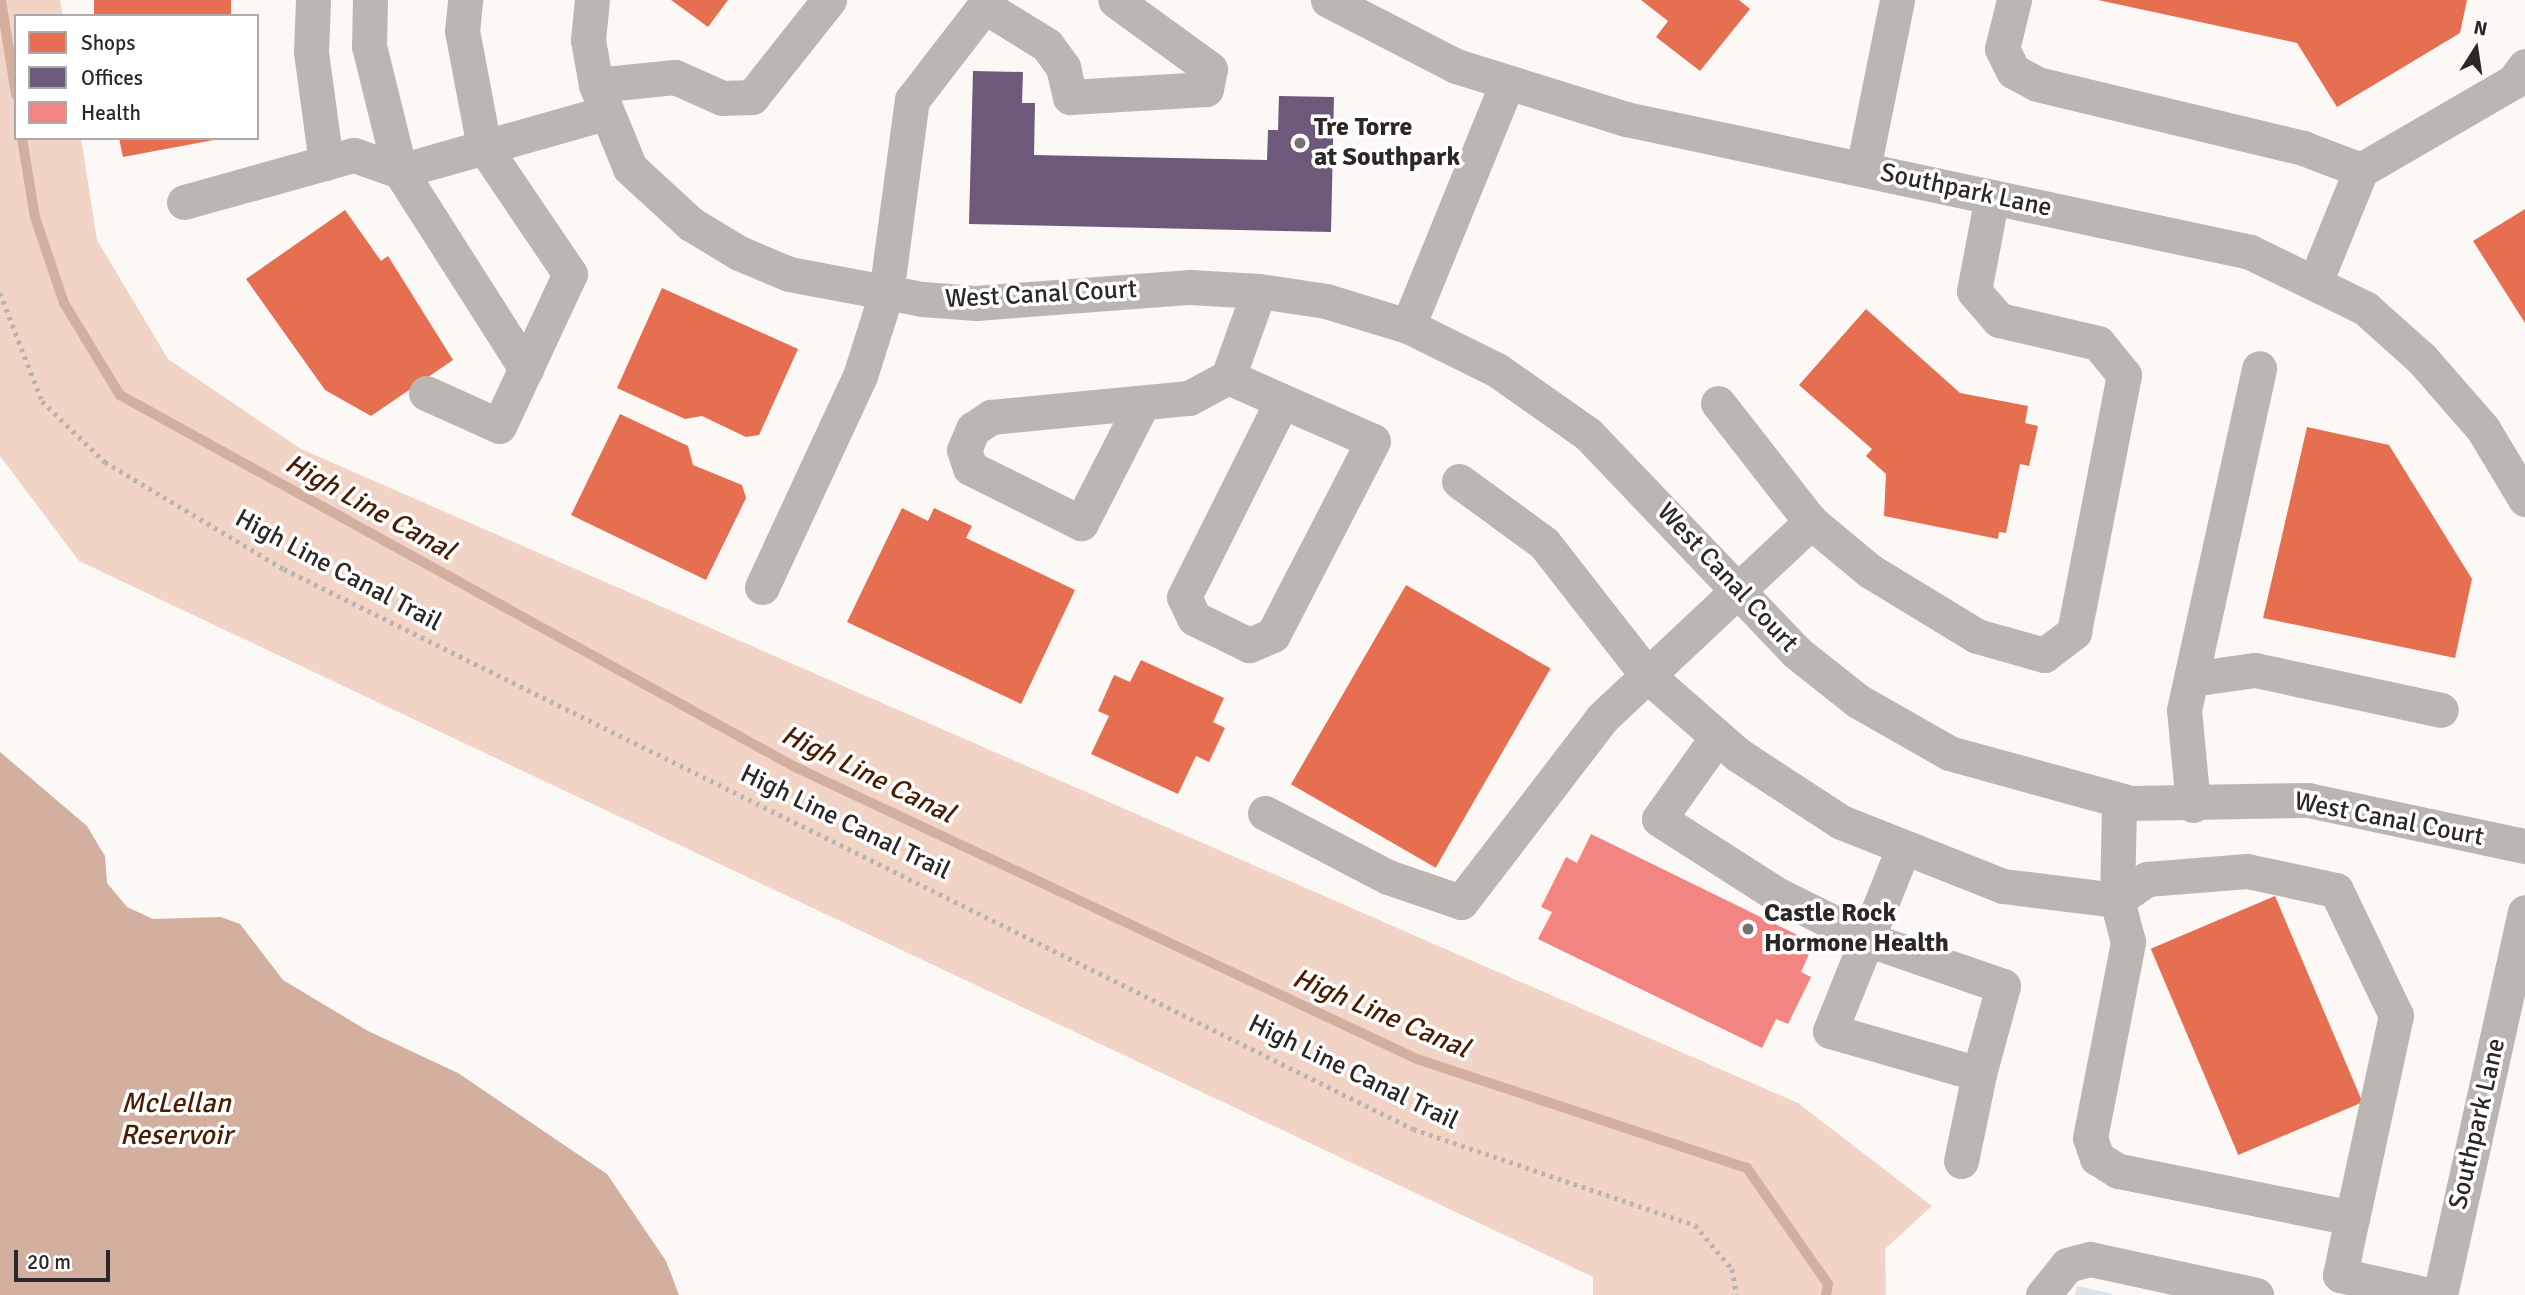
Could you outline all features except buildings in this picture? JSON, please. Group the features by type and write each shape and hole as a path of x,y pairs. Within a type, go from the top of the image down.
{"street":[{"path":"313,0 310,52 326,163"},
{"path":"370,0 369,46 400,171 526,369"},
{"path":"426,393 499,426 570,274 484,147 463,31 465,0"},
{"name":"West Canal Court","path":"592,0 588,40 600,99 630,168 691,224 789,274 886,294 976,303 1190,287 1259,291 1326,301 1408,326 1497,370 1588,434 1630,472 1736,594 1821,672 1904,730 1986,766 2119,801 2193,805 2308,800 2525,846"},
{"path":"184,202 354,155 400,171 484,147 600,99 675,77 722,98 752,97 830,0"},
{"path":"762,587 860,376 886,294 912,100 986,3 1047,45 1063,67 1070,97 1206,89 1210,69 1115,0"},
{"name":"Southpark Lane","path":"1328,0 1457,66 1626,119 2250,251 2316,280 2365,308 2449,386 2506,462 2525,499"},
{"path":"1863,169 1897,0"},
{"path":"2014,0 2002,49 2013,71 2037,84 2303,148 2361,170"},
{"path":"2316,280 2361,170 2513,82 2525,66"},
{"path":"1408,326 1507,83"},
{"path":"1718,403 1811,522 1870,571 1977,636 2043,655 2074,632 2124,375 2098,343 1999,320 1974,291 1992,197"},
{"path":"1142,404 1081,523 970,468 964,450 973,429 991,417 1189,398 1228,377 1259,291"},
{"path":"2193,805 2184,710 2259,368"},
{"path":"1228,377 1373,441 1273,635 1249,645 1194,618 1184,597 1282,401"},
{"path":"1459,481 1544,543 1648,676 1717,737 1841,822 1902,851 2003,886 2117,900 2147,879 2247,871 2336,890 2396,1016 2338,1285 2429,1295"},
{"path":"1265,813 1388,877 1461,902 1602,718 1811,522"},
{"path":"2191,679 2255,670 2441,710"},
{"path":"1717,737 1659,819 1778,895 1867,939 2003,986 1979,1074 1961,1161"},
{"path":"2119,801 2117,900 2128,942 2090,1138 2097,1158 2118,1171 2352,1218"},
{"path":"1902,851 1830,1031 1979,1074"},
{"name":"Southpark Lane","path":"2440,1295 2525,912"},
{"path":"2043,1295 2067,1265 2090,1259 2256,1295"}],"path":[{"name":"High Line Canal Trail","path":"0,293 42,401 105,462 284,569 1413,1129 1695,1225 1732,1269 1737,1295"}],"shaded area":[{"path":"0,0 60,0 63,14 14,14 14,140 81,140 97,240 168,359 301,449 1798,1103 1932,1206 1885,1249 1886,1295 1593,1295 1593,1277 79,561 0,456"}],"water":[{"name":"McLellan Reservoir","path":"0,752 87,826 105,856 107,883 127,907 153,919 221,917 240,924 283,980 368,1031 458,1073 607,1174 666,1261 679,1295 0,1295"}],"waterway":[{"name":"High Line Canal","path":"1,0 14,82"},
{"name":"High Line Canal","path":"22,140 35,217 64,303 120,395 795,767 1417,1059 1747,1168 1828,1284 1826,1295"}],"place":[{"name":"Tre Torre at Southpark","path":"1300,143"},
{"name":"Castle Rock Hormone Health","path":"1748,929"}]}
